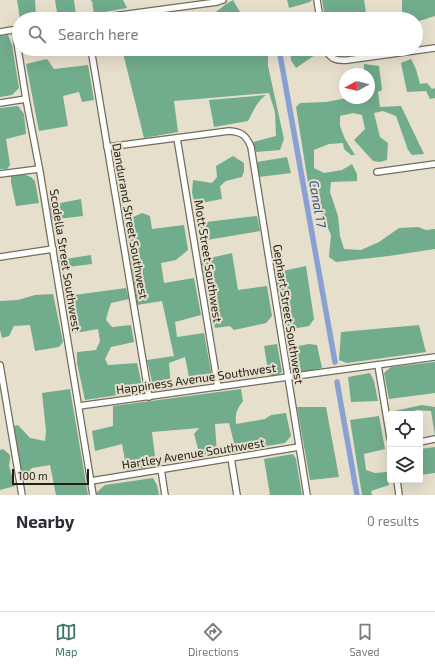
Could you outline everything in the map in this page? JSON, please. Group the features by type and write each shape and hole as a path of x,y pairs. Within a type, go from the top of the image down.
{"street":[{"path":"143,12 224,0"},
{"path":"317,0 319,12"},
{"path":"0,32 12,30"},
{"path":"423,50 435,48"},
{"name":"Scodella Street Southwest","path":"20,56 26,99 40,169 93,495"},
{"name":"Dandurand Street Southwest","path":"92,56 149,396"},
{"path":"331,56 338,60 346,60 376,56"},
{"path":"0,103 26,99"},
{"name":"Gephart Street Southwest","path":"178,138 229,131 238,132 246,137 251,147 307,495"},
{"path":"107,147 178,138"},
{"name":"Mott Street Southwest","path":"178,138 218,387"},
{"path":"377,172 435,164"},
{"path":"0,174 40,169"},
{"path":"0,257 53,250"},
{"name":"Happiness Avenue Southwest","path":"79,406 435,358"},
{"path":"0,365 22,495"},
{"path":"378,365 387,420"},
{"path":"423,441 435,439"},
{"name":"Hartley Avenue Southwest","path":"91,481 299,447"},
{"path":"231,458 236,495"},
{"path":"161,469 165,495"},
{"path":"397,483 399,495"}],"green space":[{"path":"17,0 35,0 36,12 19,12"},
{"path":"55,0 74,0 76,12 57,12"},
{"path":"90,0 123,0 127,8 105,12 94,12 92,1"},
{"path":"233,0 240,12 216,12"},
{"path":"287,0 312,0 310,2 289,8"},
{"path":"322,0 364,0 366,12 324,12"},
{"path":"402,0 435,0 435,16 423,20 423,12 402,12"},
{"path":"8,35 12,45 12,56 14,56 19,88 12,95 0,97 0,36"},
{"path":"124,56 268,56 268,66 284,139 280,150 256,152 253,142 276,136 275,112 269,93 174,101 178,132 144,138"},
{"path":"291,56 314,56 296,68 291,60"},
{"path":"47,59 54,69 88,65 94,100 82,102 79,92 63,96 68,126 39,131 26,64"},
{"path":"411,59 416,69 420,84 427,83 432,89 435,88 435,98 430,99 426,91 407,92 401,63"},
{"path":"364,64 379,66 382,90 378,92 380,107 401,106 424,154 412,155 408,150 396,116 383,111 374,113 380,137 388,143 387,160 380,162 373,161 354,140 365,129 362,115 353,113 340,116 340,126 345,139 355,155 351,155 344,149 343,143 329,144 314,150 314,168 324,173 342,170 352,164 357,174 357,181 331,182 330,192 338,216 340,236 344,249 361,250 379,242 399,228 418,227 426,230 435,229 435,249 336,262 329,257 331,235 309,189 296,107 300,103 326,102 339,100 339,104 375,104 375,68 364,68"},
{"path":"266,95 258,103 248,121 214,127 209,100"},
{"path":"18,106 24,114 26,134 6,139 10,165 7,169 0,169 0,108"},
{"path":"233,156 244,163 242,177 226,181 220,186 222,199 195,204 192,193 193,180 212,183 217,177 216,166"},
{"path":"287,157 291,173 259,177 257,162"},
{"path":"23,174 31,177 35,181 39,203 16,206 11,176"},
{"path":"81,199 83,216 52,219 50,205"},
{"path":"142,213 150,216 152,229 184,225 188,250 176,260 161,263 164,283 194,278 201,315 175,322 177,337 204,333 212,377 200,384 190,382 185,357 169,363 171,387 163,390 154,390 147,360 174,356 162,301 137,305 126,225 131,218"},
{"path":"257,216 260,231 201,241 198,223"},
{"path":"232,253 238,290 267,286 272,316 266,323 234,330 230,326 215,328 201,260"},
{"path":"91,255 92,264 60,268 59,260"},
{"path":"306,266 314,319 309,326 286,330 276,279 278,272"},
{"path":"126,288 129,299 111,303 106,320 112,327 131,325 134,342 111,347 105,359 108,365 137,363 142,386 138,392 85,400 77,363 77,352 96,350 100,341 98,329 75,333 67,296"},
{"path":"53,294 63,342 59,347 35,351 30,325 14,326 9,336 2,338 0,330 0,301 18,300 35,295"},
{"path":"419,325 426,352 347,363 339,360 341,332"},
{"path":"277,344 282,372 269,376 264,346"},
{"path":"309,344 317,345 322,368 297,373 292,369 288,348"},
{"path":"435,362 435,393 389,399 384,373 391,367"},
{"path":"370,373 374,381 378,401 351,402 348,377"},
{"path":"70,389 88,495 56,495 50,465 32,468 27,473 22,474 14,426 18,425 30,438 45,441 46,431 42,393"},
{"path":"241,389 243,401 237,411 236,424 265,419 271,415 286,413 291,436 285,443 236,451 229,423 215,424 217,454 200,456 194,434 199,428 152,432 156,465 127,471 122,444 95,451 92,431 113,426 113,406"},
{"path":"422,405 435,407 435,436 431,411 395,411"},
{"path":"297,407 326,407 339,477 310,480"},
{"path":"379,416 385,449 364,454 366,470 375,473 387,472 387,483 389,485 371,491 372,495 362,495 350,420"},
{"path":"435,447 435,473 423,475 423,449"},
{"path":"3,449 10,455 9,466 15,486 0,490 0,450"},
{"path":"293,454 296,459 302,495 270,495 264,459"},
{"path":"153,478 157,485 159,495 97,495 97,492 105,485"}],"waterway":[{"name":"Canal 17","path":"280,56 335,362"},
{"name":"Canal 17","path":"337,382 357,495"}]}
